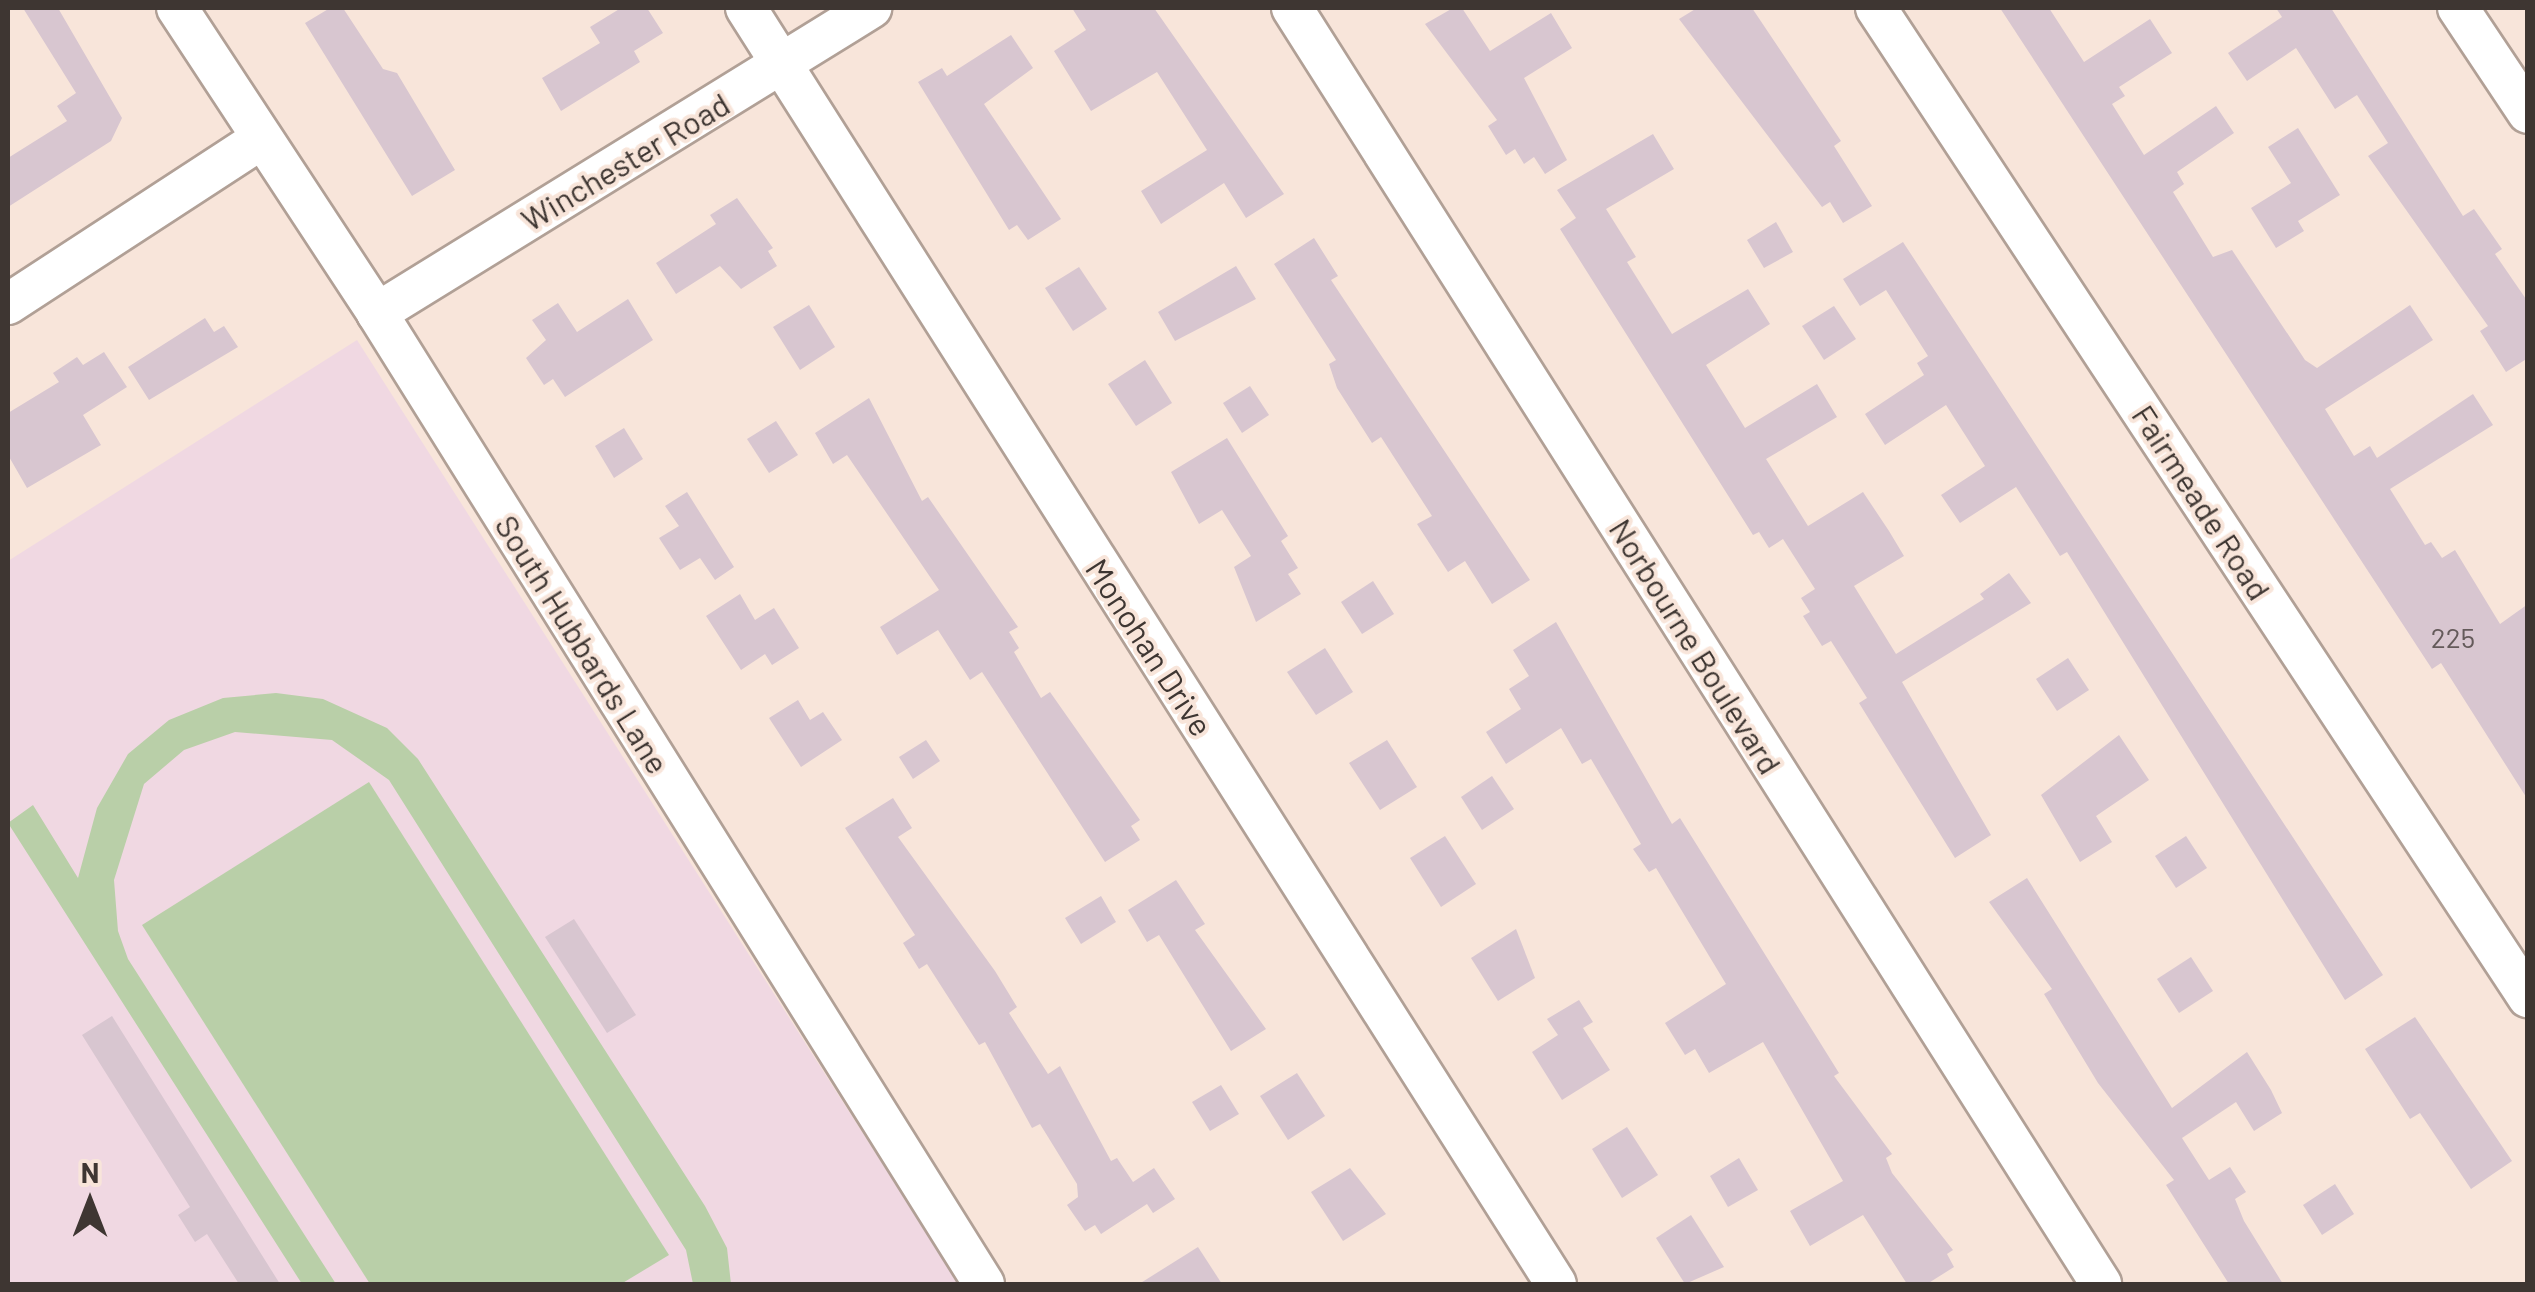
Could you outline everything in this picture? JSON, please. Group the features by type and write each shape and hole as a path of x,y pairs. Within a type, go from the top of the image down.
{"street":[{"name":"South Hubbards Lane","path":"177,8 260,140 377,312 984,1284"},
{"name":"Monohan Drive","path":"746,8 1556,1284"},
{"name":"Winchester Road","path":"377,312 870,8"},
{"name":"Norbourne Boulevard","path":"1292,8 2100,1284"},
{"name":"Fairmeade Road","path":"1876,8 2528,997"},
{"path":"2458,8 2528,113"},
{"path":"8,304 260,140"}],"shaded area":[{"path":"357,340 959,1284 8,1284 8,561"}],"green space":[{"path":"276,693 323,699 387,728 418,759 705,1206 727,1248 731,1284 693,1284 686,1250 389,780 332,740 235,732 184,750 144,784 114,880 118,931 128,959 336,1284 302,1284 8,823 33,805 78,878 97,808 128,754 169,720 223,698"},
{"path":"369,782 669,1255 621,1284 370,1284 142,925"}],"building":[{"path":"23,8 58,8 122,118 111,141 8,207 8,158 67,121 57,106 76,93"},
{"path":"330,8 343,8 383,69 397,73 455,170 412,196 305,23"},
{"path":"621,8 647,8 663,33 634,51 640,62 561,111 542,78 600,43 590,27"},
{"path":"1072,8 1154,8 1284,194 1246,218 1224,183 1161,224 1141,191 1207,150 1157,72 1091,111 1054,51 1086,30"},
{"path":"1453,8 1462,8 1490,51 1551,13 1572,48 1524,78 1567,160 1545,174 1534,157 1524,164 1515,149 1506,155 1488,126 1497,120 1425,24"},
{"path":"1697,8 1752,8 1841,141 1834,146 1872,206 1843,223 1830,202 1822,207 1679,19"},
{"path":"2000,8 2049,8 2084,62 2150,19 2172,53 2119,87 2125,96 2112,104 2144,155 2216,106 2234,133 2177,172 2184,184 2173,192 2213,257 2232,250 2305,360 2317,368 2410,305 2433,340 2325,409 2354,456 2370,446 2377,458 2473,394 2493,425 2390,489 2425,545 2431,542 2442,558 2455,550 2500,624 2528,604 2528,800 2441,663 2432,669"},
{"path":"2276,8 2331,8 2463,216 2474,209 2502,249 2495,254 2528,302 2528,358 2506,372 2480,331 2488,326 2368,156 2388,143 2357,95 2335,109 2296,48 2247,81 2228,53 2282,17"},
{"path":"1011,35 1033,68 984,104 1061,219 1028,240 1017,225 1009,230 918,82 942,68 947,76"},
{"path":"2298,128 2340,195 2298,221 2304,231 2276,248 2251,208 2291,183 2268,147"},
{"path":"1653,134 1674,169 1606,209 1636,257 1627,262 1672,334 1748,289 1770,324 1706,365 1745,428 1817,384 1837,417 1766,459 1808,526 1863,492 1889,531 1904,556 1854,586 1896,654 1984,599 1980,594 2009,573 2031,603 1902,682 1991,835 1955,858 1859,703 1867,698 1831,641 1822,646 1803,616 1810,612 1801,598 1815,589 1783,539 1769,548 1759,532 1753,535 1560,229 1576,218 1557,190"},
{"path":"737,198 773,248 768,251 777,266 741,289 720,266 676,294 656,263 716,224 710,215"},
{"path":"1776,222 1793,252 1764,268 1747,240"},
{"path":"1314,238 1338,276 1331,280 1530,580 1492,604 1465,561 1448,572 1417,524 1432,516 1381,437 1372,443 1337,388 1329,364 1336,360 1274,264"},
{"path":"1903,242 2383,975 2345,1000 2067,552 2060,556 2016,487 1960,523 1941,495 1985,466 1946,405 1885,445 1865,414 1924,375 1917,363 1928,356 1886,290 1860,306 1843,279"},
{"path":"1236,266 1256,299 1175,341 1158,312"},
{"path":"1079,267 1107,309 1073,331 1045,288"},
{"path":"628,299 653,340 565,397 553,379 544,385 526,358 546,340 532,320 558,303 577,332"},
{"path":"809,305 835,347 800,370 773,327"},
{"path":"1834,306 1856,339 1824,360 1802,326"},
{"path":"205,318 214,332 224,326 238,347 149,400 128,367"},
{"path":"104,352 127,387 83,415 101,445 27,488 8,455 8,413 59,382 53,373 77,357 83,365"},
{"path":"1145,360 1172,403 1136,426 1108,384"},
{"path":"1250,386 1269,415 1242,433 1223,403"},
{"path":"869,398 922,501 928,497 1018,627 1009,632 1019,648 1014,652 1041,698 1050,692 1140,820 1131,826 1140,840 1105,862 982,672 970,680 938,630 897,655 880,627 939,590 847,455 833,464 815,433"},
{"path":"776,421 798,455 769,473 747,439"},
{"path":"624,428 643,459 614,478 595,446"},
{"path":"1227,438 1288,536 1281,541 1298,568 1288,574 1301,594 1256,622 1234,567 1251,556 1222,510 1199,524 1171,472"},
{"path":"687,492 734,567 715,580 700,558 680,570 659,538 679,526 665,506"},
{"path":"1373,581 1394,614 1362,634 1341,602"},
{"path":"740,594 755,620 774,608 799,648 772,665 765,654 741,670 706,616"},
{"path":"1556,622 1672,824 1680,818 1839,1073 1834,1076 1892,1154 1886,1158 1892,1173 1953,1250 1947,1254 1954,1267 1927,1284 1907,1284 1863,1215 1810,1246 1790,1211 1843,1181 1763,1042 1709,1073 1695,1049 1685,1055 1665,1023 1726,984 1656,868 1649,872 1633,849 1641,844 1591,759 1582,764 1561,728 1506,764 1486,732 1521,709 1509,689 1529,676 1513,650"},
{"path":"1325,648 1353,692 1316,715 1287,672"},
{"path":"2068,658 2089,690 2057,711 2036,679"},
{"path":"798,700 810,720 823,712 842,740 801,767 769,718"},
{"path":"2119,735 2149,780 2096,816 2112,842 2080,862 2041,795"},
{"path":"926,740 940,761 913,779 899,757"},
{"path":"1387,740 1417,787 1380,810 1349,763"},
{"path":"1492,776 1514,809 1482,830 1461,797"},
{"path":"893,798 912,828 898,837 995,971 1017,1007 1009,1013 1048,1074 1060,1066 1111,1161 1117,1158 1133,1182 1154,1168 1175,1199 1153,1213 1147,1204 1101,1234 1095,1225 1085,1231 1067,1205 1078,1197 1077,1184 1040,1124 1032,1128 985,1042 979,1045 927,964 919,969 903,943 915,935 845,828"},
{"path":"1445,836 1476,884 1441,907 1410,858"},
{"path":"2186,836 2207,868 2176,888 2155,856"},
{"path":"2027,878 2172,1108 2247,1052 2271,1090 2282,1113 2254,1131 2236,1102 2182,1138 2209,1180 2230,1167 2246,1192 2235,1199 2244,1221 2283,1284 2229,1284 2166,1185 2174,1180 2098,1083 2044,994 2052,989 1989,902"},
{"path":"1176,880 1205,924 1195,930 1266,1029 1231,1051 1159,935 1147,942 1128,910"},
{"path":"1101,896 1116,922 1081,944 1065,918"},
{"path":"574,919 636,1015 607,1033 545,937"},
{"path":"1516,929 1535,978 1498,1001 1471,958"},
{"path":"2191,957 2213,991 2179,1013 2157,979"},
{"path":"1579,1000 1593,1022 1583,1028 1610,1070 1562,1100 1532,1052 1558,1035 1547,1019"},
{"path":"112,1016 280,1284 239,1284 207,1234 195,1242 178,1215 190,1207 82,1035"},
{"path":"2415,1017 2512,1161 2471,1189 2420,1113 2410,1119 2365,1049"},
{"path":"1297,1073 1325,1116 1288,1140 1260,1096"},
{"path":"1221,1085 1239,1114 1210,1131 1192,1102"},
{"path":"1627,1127 1658,1175 1622,1198 1592,1149"},
{"path":"1739,1158 1758,1190 1728,1207 1710,1176"},
{"path":"1350,1168 1386,1214 1343,1241 1311,1192"},
{"path":"2335,1184 2354,1214 2322,1235 2303,1205"},
{"path":"1691,1215 1724,1267 1685,1284 1656,1238"},
{"path":"1198,1247 1222,1284 1139,1284"}]}
